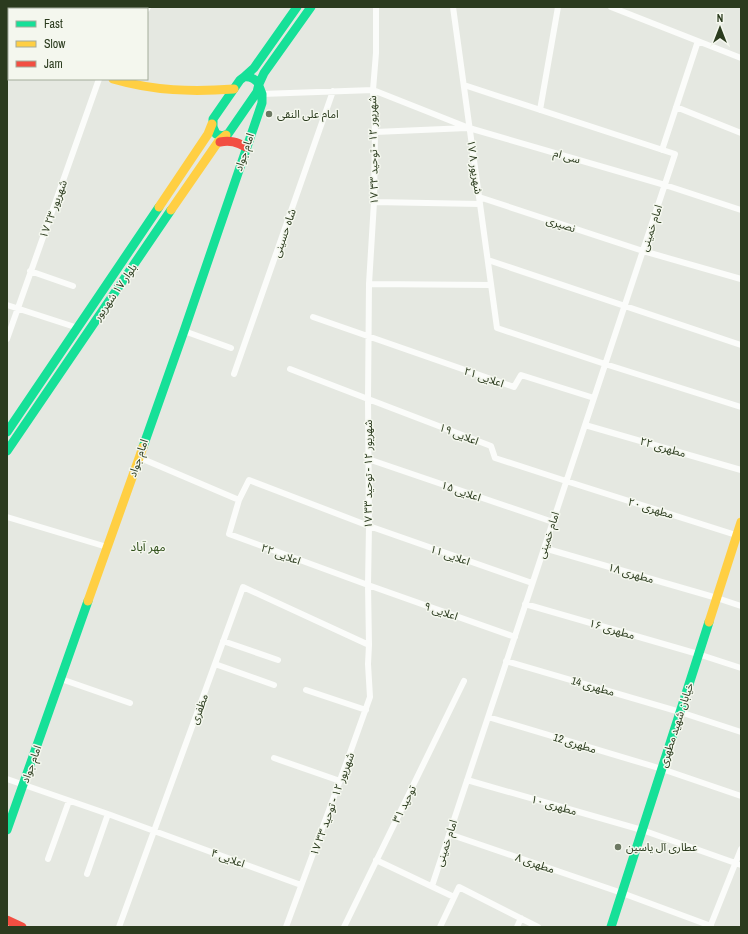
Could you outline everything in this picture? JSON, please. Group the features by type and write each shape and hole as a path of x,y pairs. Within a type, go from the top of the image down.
{"main road":[{"path":"244,77 254,68 297,7"},
{"path":"260,88 264,73 311,7"},
{"path":"244,77 251,77 260,88"},
{"name":"بلوار ۱۷ شهریور","path":"7,432 208,134 213,119 240,80 244,77"},
{"path":"118,80 142,87 168,90 202,91 234,89"},
{"name":"بلوار ۱۷ شهریور","path":"7,451 26,421 218,142 231,131 260,88"},
{"name":"امام جواد","path":"7,830 108,547 138,457 184,331 262,103 260,88"},
{"path":"212,124 216,134 222,136 226,135"},
{"path":"218,142 233,140 246,147"},
{"name":"خیابان شهید مطهری","path":"611,927 698,654 739,536 741,522"},
{"path":"7,920 22,927"}],"street":[{"name":"۱۷ شهریور ۱۲ - توحید ۳۳","path":"286,927 370,697 368,664 369,284 374,202 373,90 376,53 376,7"},
{"name":"۱۷ شهریور ۸","path":"453,7 497,328 605,364"},
{"path":"540,110 558,7"},
{"path":"611,7 741,58"},
{"path":"464,85 662,150 698,41"},
{"name":"۱۷ شهریور ۲۳","path":"7,338 99,80"},
{"path":"260,88 333,91 373,90 469,128"},
{"name":"شاه حسینی","path":"234,374 333,91"},
{"path":"676,107 741,132"},
{"path":"374,132 469,128"},
{"name":"سی ام","path":"469,128 665,185 741,210"},
{"name":"امام خمینی","path":"432,886 675,154 662,150"},
{"name":"نصیری","path":"479,197 643,251 741,279"},
{"path":"374,202 480,204"},
{"path":"488,260 624,307 741,345"},
{"path":"30,271 73,286"},
{"path":"369,284 491,285"},
{"path":"7,305 78,328"},
{"path":"313,317 369,336"},
{"path":"184,331 232,348"},
{"name":"اعلایی ۲۱","path":"369,336 514,387 520,375 594,398"},
{"path":"605,364 741,407"},
{"path":"290,369 368,400"},
{"name":"اعلایی ۱۹","path":"368,400 491,446 495,458 566,482"},
{"name":"مطهری ۲۲","path":"585,425 741,470"},
{"path":"138,457 239,500"},
{"name":"اعلایی ۱۵","path":"368,459 553,522"},
{"name":"اعلایی ۱۱","path":"239,500 249,480 369,526 532,584"},
{"name":"مطهری ۲۰","path":"566,482 739,536"},
{"name":"اعلایی ۲۲","path":"239,500 228,534 368,585"},
{"path":"7,517 108,547"},
{"name":"مطهری ۱۸","path":"544,548 741,606"},
{"name":"اعلایی ۹","path":"368,585 515,637"},
{"name":"مظفری","path":"119,927 243,587 369,645"},
{"name":"مطهری ۱۶","path":"525,604 698,654 741,668"},
{"path":"223,641 278,660"},
{"name":"مطهری 14","path":"506,661 680,712 741,732"},
{"path":"215,664 274,685"},
{"path":"61,679 130,703"},
{"name":"توحید ۳۱","path":"344,927 464,681"},
{"path":"306,690 366,710"},
{"name":"مطهری 12","path":"488,717 662,769 741,796"},
{"path":"274,758 340,781"},
{"name":"اعلایی ۴","path":"7,779 108,814 301,885"},
{"name":"مطهری ۱۰","path":"467,780 642,830 738,864"},
{"path":"48,859 69,801"},
{"path":"87,874 108,814"},
{"name":"مطهری ۸","path":"449,834 622,893 710,926"},
{"path":"710,926 738,864 741,849"},
{"path":"376,860 454,896"},
{"path":"440,927 459,887 538,927"},
{"path":"517,927 521,918"}],"traffic: fast":[{"path":"244,77 254,68 297,7"},
{"path":"259,84 264,73 311,7"},
{"path":"244,77 251,77 259,84 257,92 228,134 222,136 216,134 213,127 213,119 240,80 244,77"},
{"path":"143,447 262,103 262,94 259,86"},
{"path":"7,432 159,207"},
{"path":"7,451 171,210"},
{"path":"7,830 88,601"},
{"path":"611,927 709,622"}],"traffic: slow":[{"path":"117,80 143,86 173,90 234,89"},
{"path":"159,207 208,134 212,124"},
{"path":"171,210 218,142 226,135"},
{"path":"88,601 143,447"},
{"path":"709,622 741,522"}],"traffic: jam":[{"path":"220,142 233,142 246,147"},
{"path":"7,920 22,927"}],"place":[{"name":"امام علی النقی","path":"269,114"},
{"name":"عطاری آل یاسین","path":"618,847"}],"district":[{"name":"مهر آباد","path":"148,547"}]}
